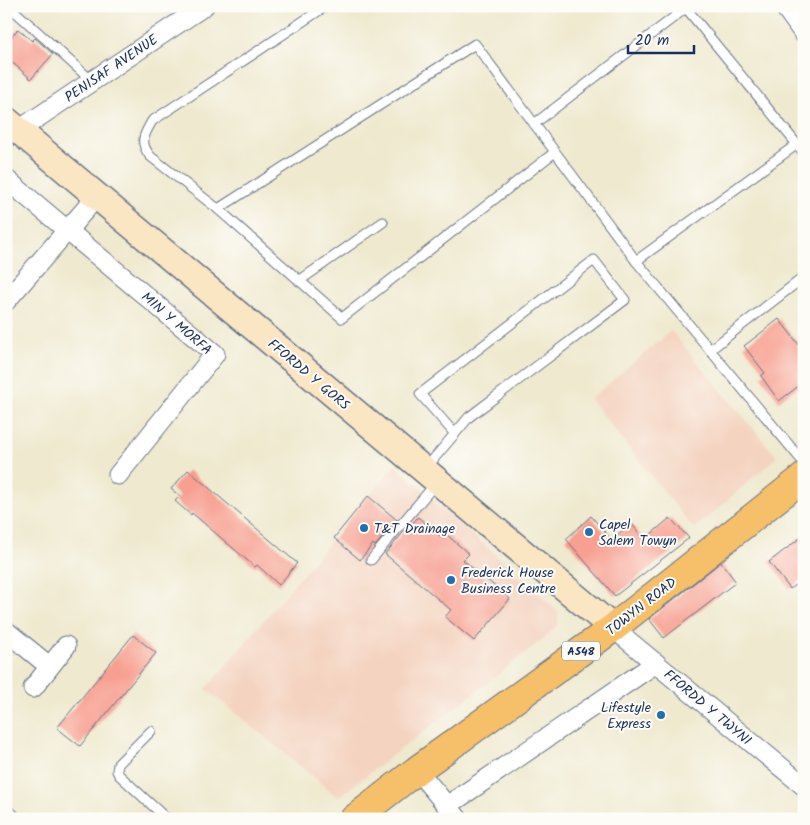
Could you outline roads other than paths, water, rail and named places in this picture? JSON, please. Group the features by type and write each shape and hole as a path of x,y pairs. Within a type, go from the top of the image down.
{"main road":[{"name":"TOWYN ROAD","path":"354,819 417,770 613,628 804,477"}],"street":[{"name":"PENISAF AVENUE","path":"12,125 92,81 204,6"},
{"path":"784,6 804,34"},
{"name":"FFORDD Y GORS","path":"12,125 613,628"},
{"name":"MIN Y MORFA","path":"6,179 215,354 118,475"},
{"path":"6,301 97,196"},
{"name":"FFORDD Y TWYNI","path":"613,628 804,786"},
{"path":"6,632 49,666"},
{"path":"33,688 66,646"},
{"path":"417,770 452,812 656,663"},
{"path":"6,814 11,819"}],"lane":[{"path":"9,6 92,81"},
{"path":"326,6 152,121 145,134 144,148 150,156 218,209 342,318 555,152"},
{"path":"534,124 686,8 804,154"},
{"path":"218,209 475,44 636,261 804,463"},
{"path":"636,261 796,144"},
{"path":"300,281 383,222"},
{"path":"371,560 431,475 455,434 469,417 625,300 594,260 420,394 455,434"},
{"path":"710,350 804,278"},
{"path":"152,731 118,764 117,771 118,775 167,819"}],"place":[{"name":"T&T Drainage","path":"364,528"},
{"name":"Capel Salem Towyn","path":"589,532"},
{"name":"Frederick House Business Centre","path":"451,580"},
{"name":"Lifestyle Express","path":"661,715"}]}
